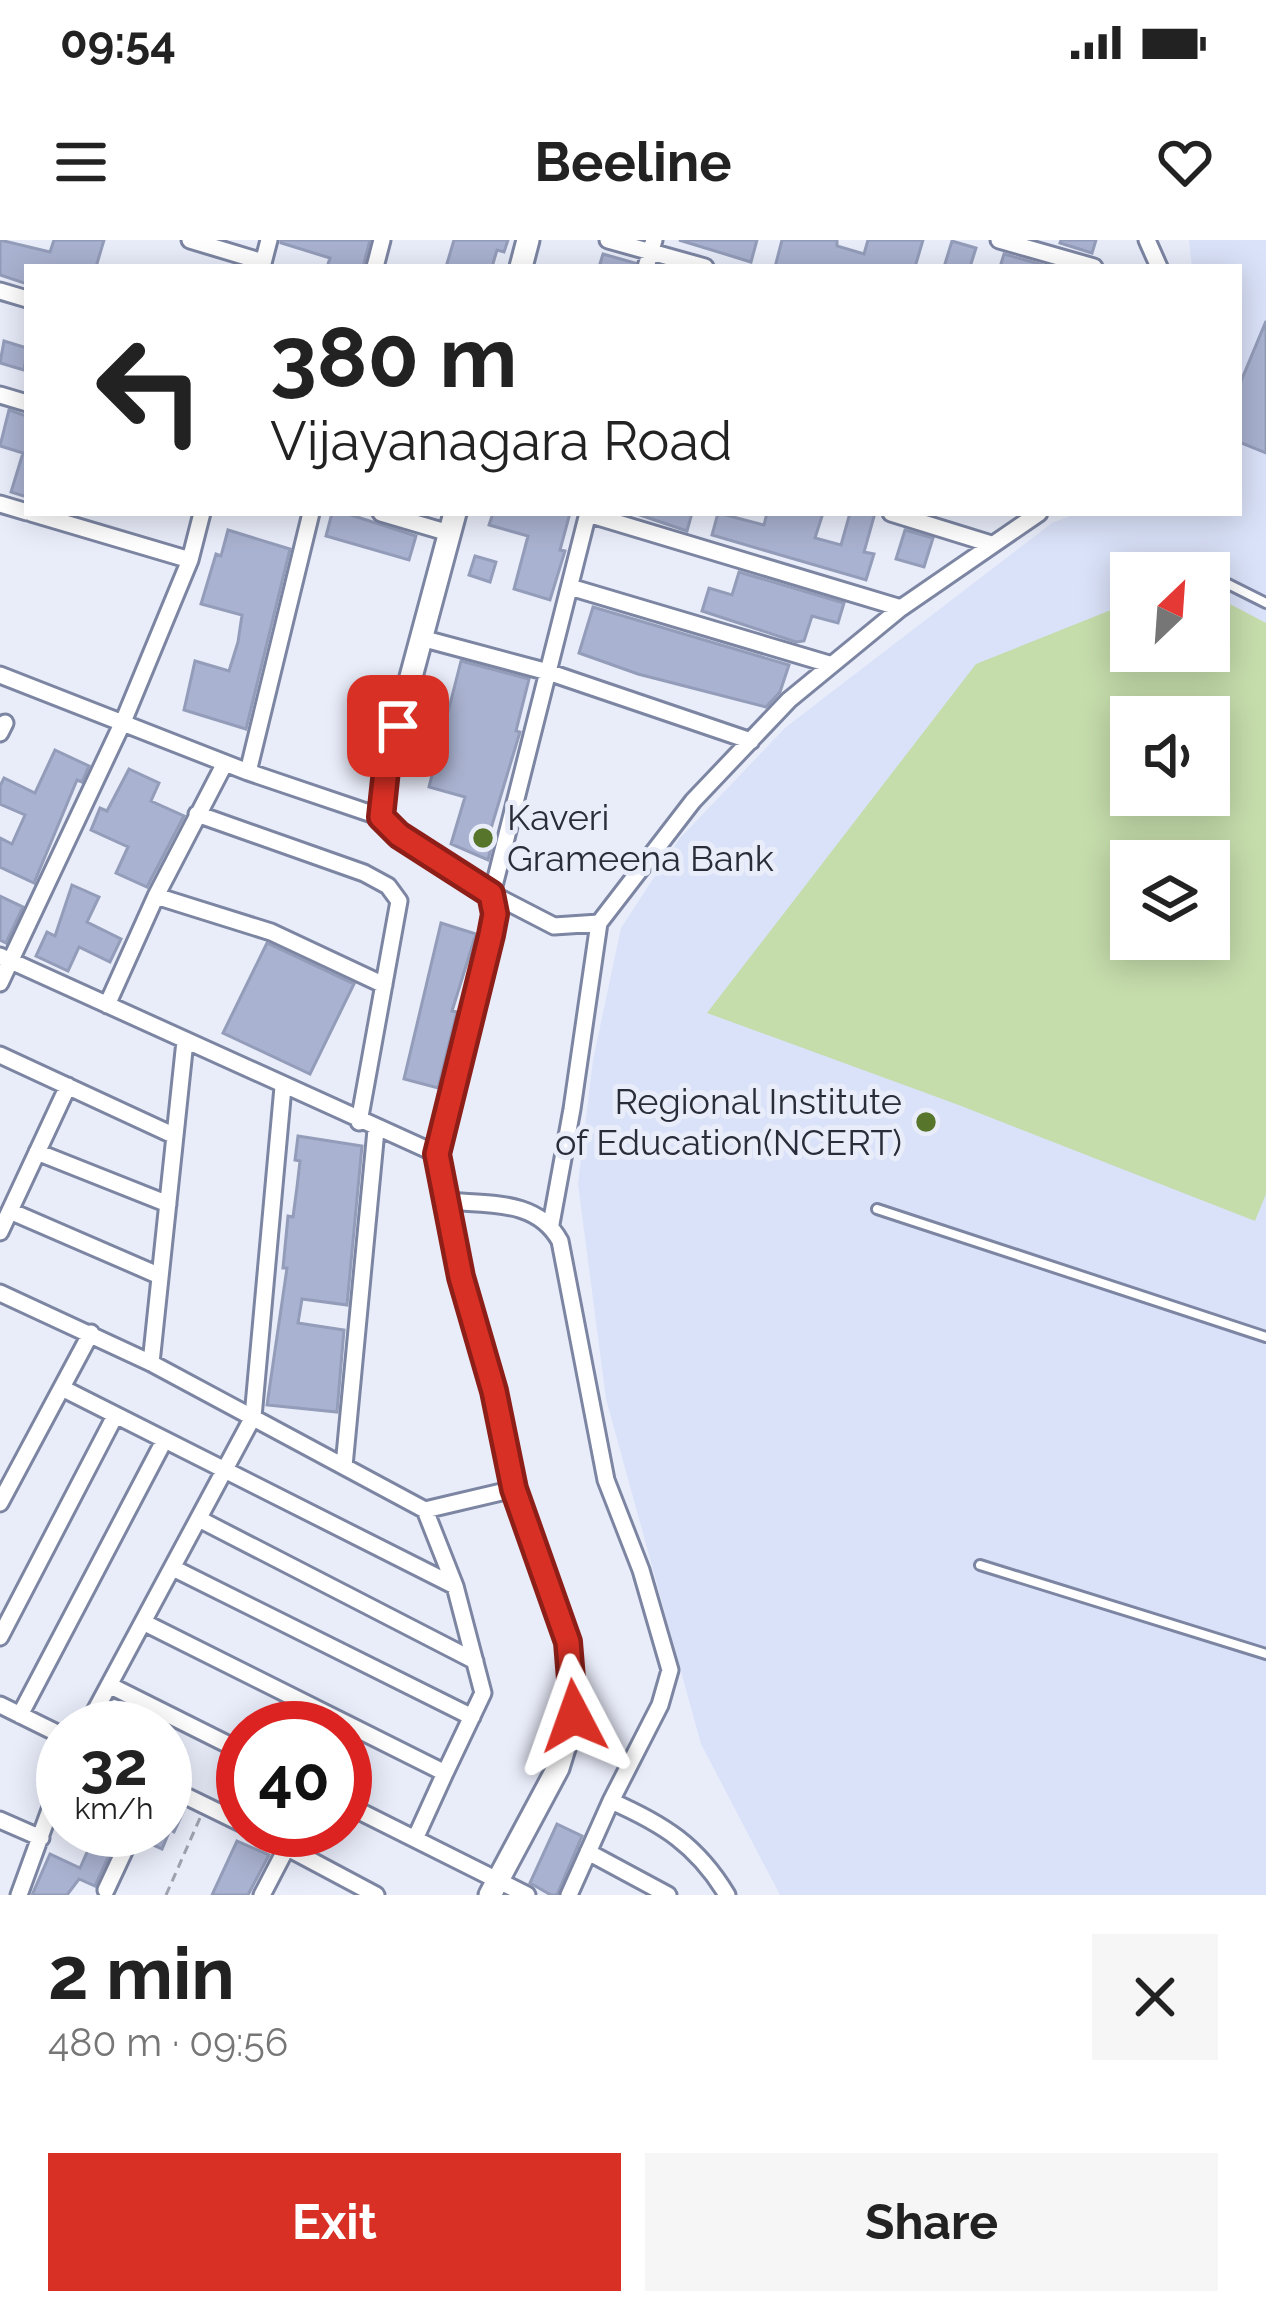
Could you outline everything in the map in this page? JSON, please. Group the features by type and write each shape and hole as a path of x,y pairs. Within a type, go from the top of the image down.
{"street":[{"path":"190,240 259,264"},
{"path":"608,240 693,264"},
{"path":"999,240 1083,264"},
{"path":"42,516 190,560"},
{"path":"0,982 5,958 122,722 190,560 201,516"},
{"path":"248,772 309,516"},
{"path":"381,817 386,770 452,523 402,516"},
{"path":"494,1887 558,1768 574,1716 568,1642 514,1489 437,1154 491,935 495,914 491,894 587,516"},
{"path":"598,516 901,608"},
{"path":"901,516 991,544"},
{"path":"551,1224 598,923 693,801 789,700 901,608 1034,516"},
{"path":"569,587 829,664"},
{"path":"421,638 548,672 751,741"},
{"path":"0,675 248,772 381,817 399,835 491,894 554,926 598,923"},
{"path":"107,1005 156,896 225,763"},
{"path":"197,814 314,853 388,886 399,901 359,1122"},
{"path":"156,896 271,932 384,985"},
{"path":"5,958 437,1154"},
{"path":"151,1363 185,1041"},
{"path":"0,1055 175,1136"},
{"path":"0,1232 68,1086"},
{"path":"102,1701 254,1417 283,1087"},
{"path":"344,1466 376,1130"},
{"path":"37,1152 168,1204"},
{"path":"446,1201 529,1209 551,1224 560,1240 606,1480 641,1570 670,1670 660,1705 569,1895"},
{"path":"10,1211 160,1276"},
{"path":"0,1293 151,1363 425,1510 455,1586 483,1693 415,1839"},
{"path":"0,1503 91,1333"},
{"path":"62,1388 455,1586"},
{"path":"0,1636 116,1416"},
{"path":"20,1715 164,1441"},
{"path":"425,1510 514,1489"},
{"path":"199,1519 475,1661"},
{"path":"173,1568 472,1718"},
{"path":"145,1623 445,1773"},
{"path":"111,1686 216,1738"},
{"path":"0,1705 36,1723"},
{"path":"192,1799 216,1810"},
{"path":"610,1802 662,1823 710,1866 728,1895"},
{"path":"372,1818 494,1887 527,1895"},
{"path":"0,1820 36,1836"},
{"path":"19,1895 36,1851"},
{"path":"588,1852 668,1895"},
{"path":"106,1890 121,1857"},
{"path":"262,1895 282,1857"},
{"path":"304,1857 369,1894"}],"lane":[{"path":"1230,585 1266,603"},
{"path":"877,1209 1266,1337"},
{"path":"980,1565 1266,1654"}],"path":[{"path":"166,1895 206,1805"}],"shaded area":[{"name":"Regional Institute of Education(NCERT)","path":"1189,240 1266,240 1266,1895 780,1895 701,1744 606,1399 578,1184 593,1060 621,928 679,839 786,727 1052,523 1070,516 1242,516 1242,264 1192,264"}],"green space":[{"path":"1230,604 1266,623 1266,1194 1255,1221 707,1013 976,664 1110,610 1110,672 1230,672"}],"building":[{"path":"0,240 50,252 54,240 104,240 97,264 24,264 24,283 0,275"},
{"path":"370,240 364,264 328,264 330,258 281,243"},
{"path":"454,240 508,240 504,252 497,250 493,264 447,264"},
{"path":"679,240 757,240 751,262"},
{"path":"782,240 837,240 837,246 864,254 868,240 923,240 916,264 776,264"},
{"path":"1061,240 1096,240 1092,253"},
{"path":"952,241 976,248 971,264 945,264"},
{"path":"603,254 635,263 635,264 600,264"},
{"path":"1004,254 1039,264 1001,264"},
{"path":"1266,321 1266,453 1242,443 1242,379"},
{"path":"4,341 24,347 24,370 0,363"},
{"path":"9,410 24,415 24,496 11,492 23,453 0,446"},
{"path":"331,516 354,516 416,536 409,560 326,536"},
{"path":"492,516 569,516 560,550 565,551 550,600 514,589 528,536 489,525"},
{"path":"643,516 691,516 687,531"},
{"path":"717,516 764,525 766,516 822,516 815,538 841,545 849,516 874,516 864,552 874,554 866,580 712,535"},
{"path":"228,530 290,549 246,729 184,710 195,661 229,671 238,642 242,615 201,604"},
{"path":"905,530 933,538 924,567 896,559"},
{"path":"475,556 496,562 490,582 469,575"},
{"path":"739,572 844,603 838,623 812,616 804,641 796,642 702,611 709,588 732,595"},
{"path":"593,607 789,665 780,692 766,707 638,674 579,653"},
{"path":"461,661 529,679 516,731 520,732 489,835 494,837 488,860 451,844 465,797 429,787"},
{"path":"55,750 89,766 82,782 77,780 34,883 0,867 0,838 12,844 25,815 0,804 0,786 4,778 35,793"},
{"path":"129,769 159,783 151,801 184,816 147,887 116,873 128,847 91,830 100,808 107,811"},
{"path":"72,885 99,897 87,922 121,939 110,962 79,947 68,971 36,956 47,932 55,936"},
{"path":"0,896 23,907 6,943 0,940"},
{"path":"441,923 476,934 452,1011 457,1012 438,1088 404,1079"},
{"path":"267,943 354,984 310,1074 223,1033"},
{"path":"298,1136 362,1146 347,1305 302,1299 298,1323 344,1330 337,1412 267,1405 287,1268 283,1268 288,1216 293,1217 300,1161 295,1160"},
{"path":"557,1824 582,1836 557,1895 551,1895 530,1883"},
{"path":"49,1857 80,1868 85,1857 108,1857 95,1886 79,1879 67,1895 32,1895"},
{"path":"230,1857 268,1857 248,1895 212,1895"}],"place":[{"name":"Kaveri Grameena Bank","path":"483,838"},
{"name":"Regional Institute of Education(NCERT)","path":"926,1122"}],"route":[{"path":"398,726 386,770 381,817 399,835 491,894 495,914 437,1154 461,1277 494,1391 514,1489 568,1642 574,1716"}]}
